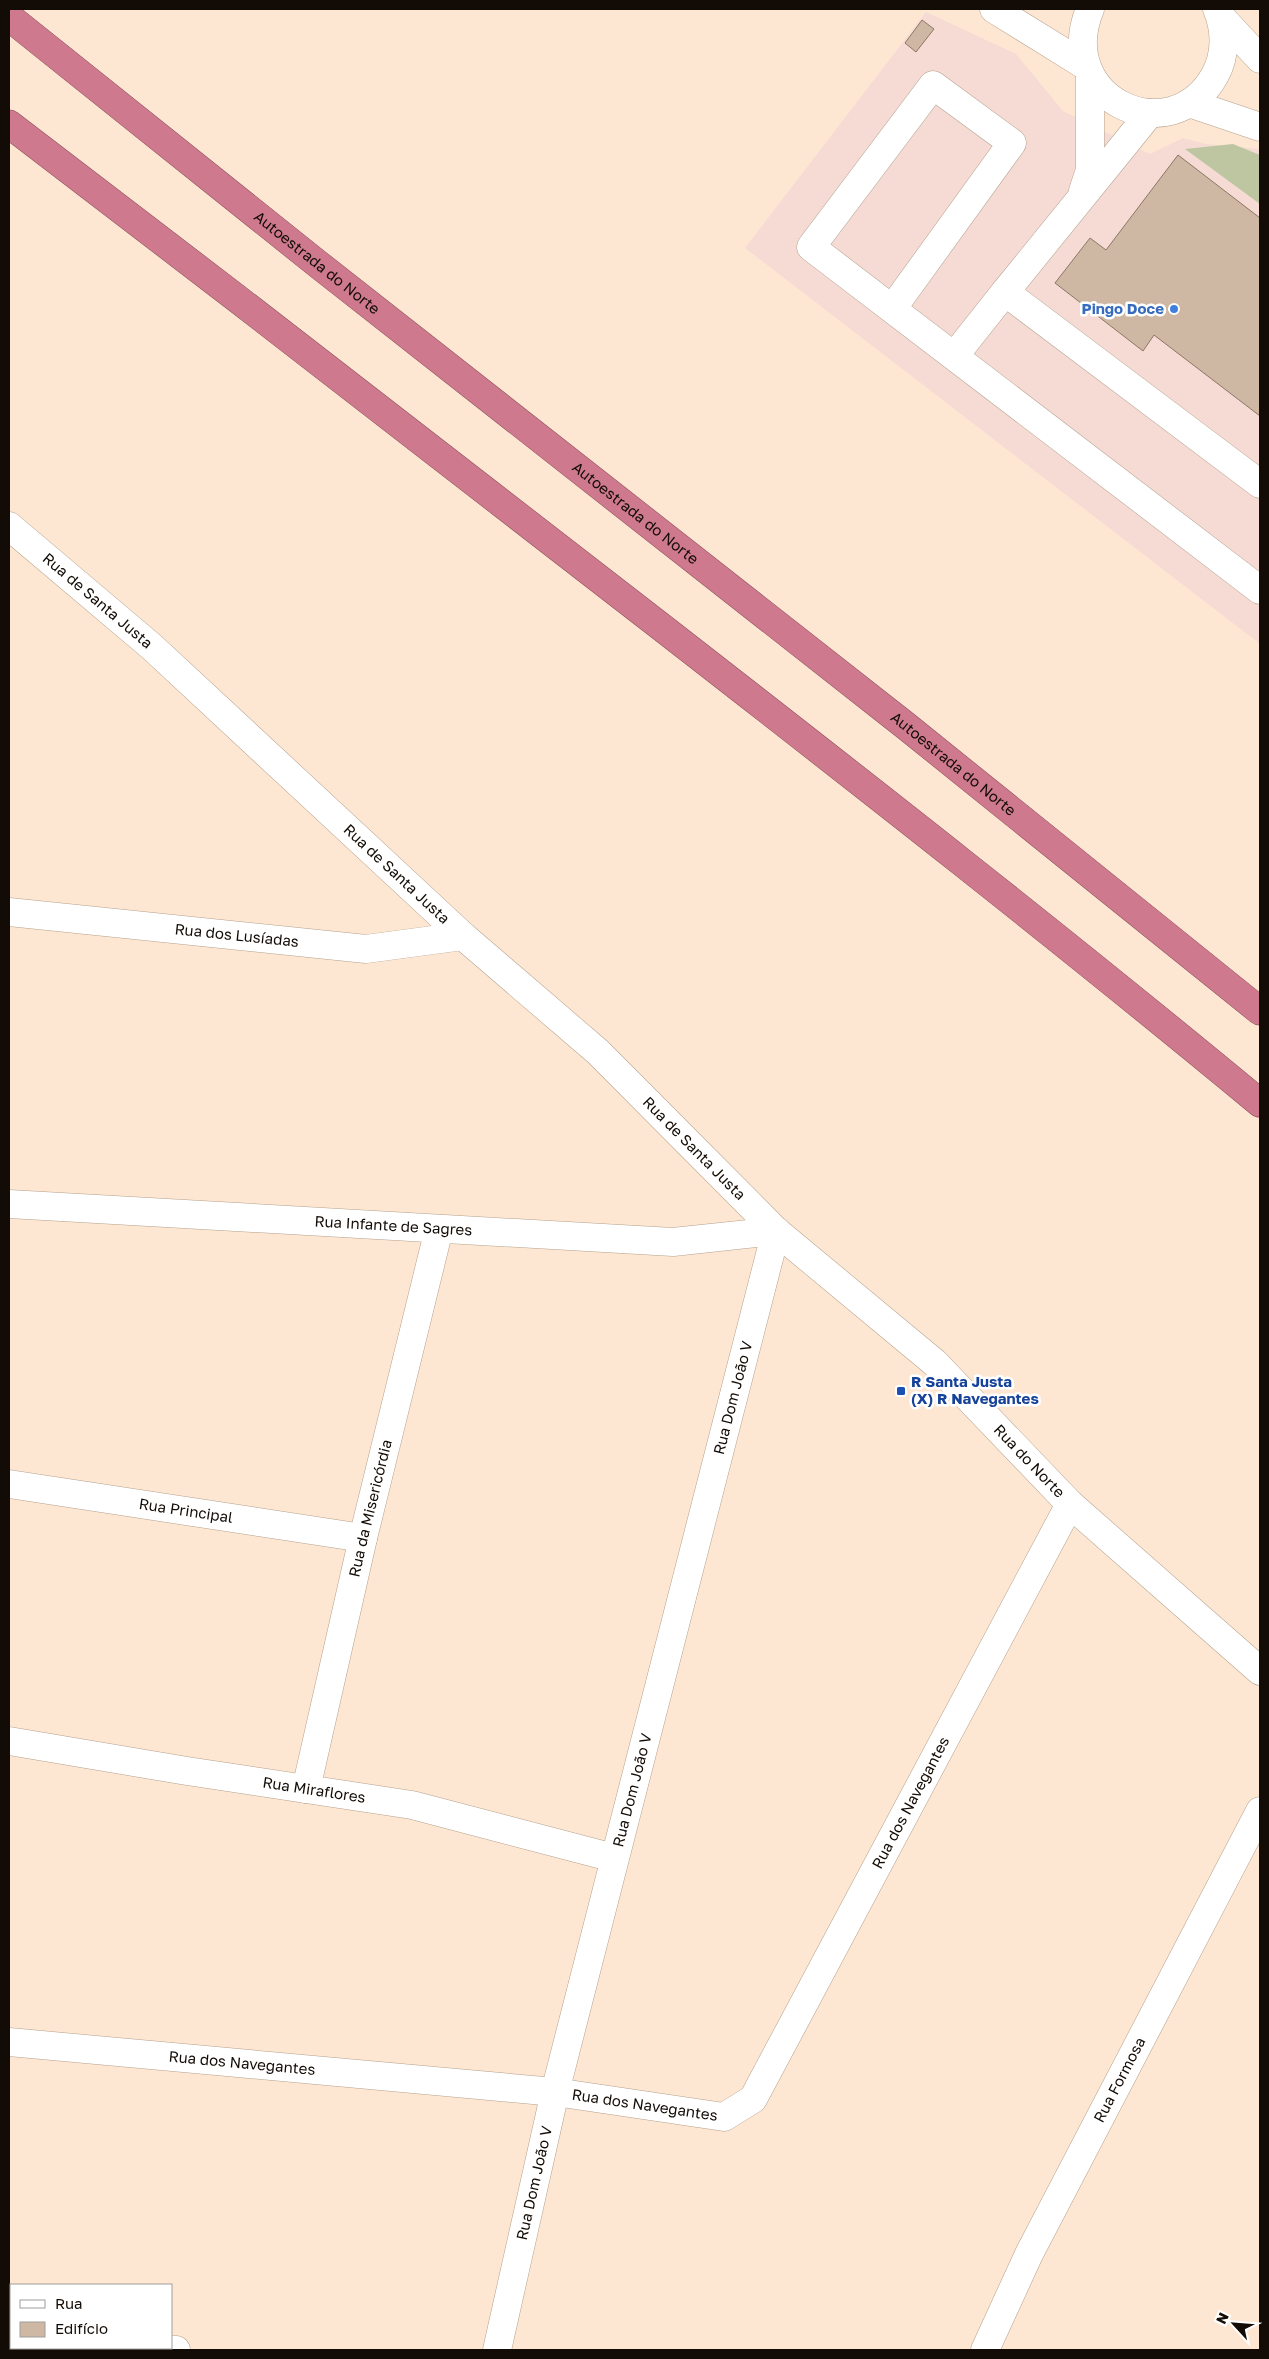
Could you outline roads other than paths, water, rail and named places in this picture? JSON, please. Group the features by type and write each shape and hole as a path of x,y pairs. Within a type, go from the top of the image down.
{"highway":[{"name":"Autoestrada do Norte","path":"9,17 319,266 906,726 1260,1011"},
{"path":"9,124 275,327 868,788 1152,1013 1260,1103"}],"street":[{"path":"994,9 1088,70 1105,95 1126,108 1150,113 1170,111 1189,103 1208,87 1220,66 1224,42 1219,13"},
{"path":"1081,197 1090,170 1088,70 1082,46 1083,26 1090,9"},
{"path":"1219,13 1260,59"},
{"path":"892,309 1012,143 933,85 811,247 892,309 955,355 1260,590"},
{"path":"1189,103 1260,127"},
{"path":"955,355 1150,113"},
{"path":"1005,292 1260,484"},
{"name":"Rua de Santa Justa","path":"9,526 152,647 463,936 598,1052 776,1231"},
{"name":"Rua dos Lusíadas","path":"9,912 366,949 463,936"},
{"name":"Rua Infante de Sagres","path":"9,1204 673,1242 776,1231"},
{"name":"Rua da Misericórdia","path":"306,1790 363,1538 439,1229"},
{"name":"Rua do Norte","path":"776,1231 935,1363 1070,1504 1260,1672"},
{"name":"Rua Dom João V","path":"497,2350 555,2092 776,1231"},
{"name":"Rua Principal","path":"9,1484 363,1538"},
{"name":"Rua dos Navegantes","path":"9,2042 555,2092 724,2117 753,2099 1070,1504"},
{"name":"Rua Miraflores","path":"9,1741 306,1790 412,1805 614,1858"},
{"name":"Rua Formosa","path":"985,2350 1029,2254 1260,1811"},
{"path":"164,2349 176,2350"}],"place":[{"name":"Pingo Doce","path":"1174,309"},
{"name":"R Santa Justa (X) R Navegantes","path":"901,1391"}]}
